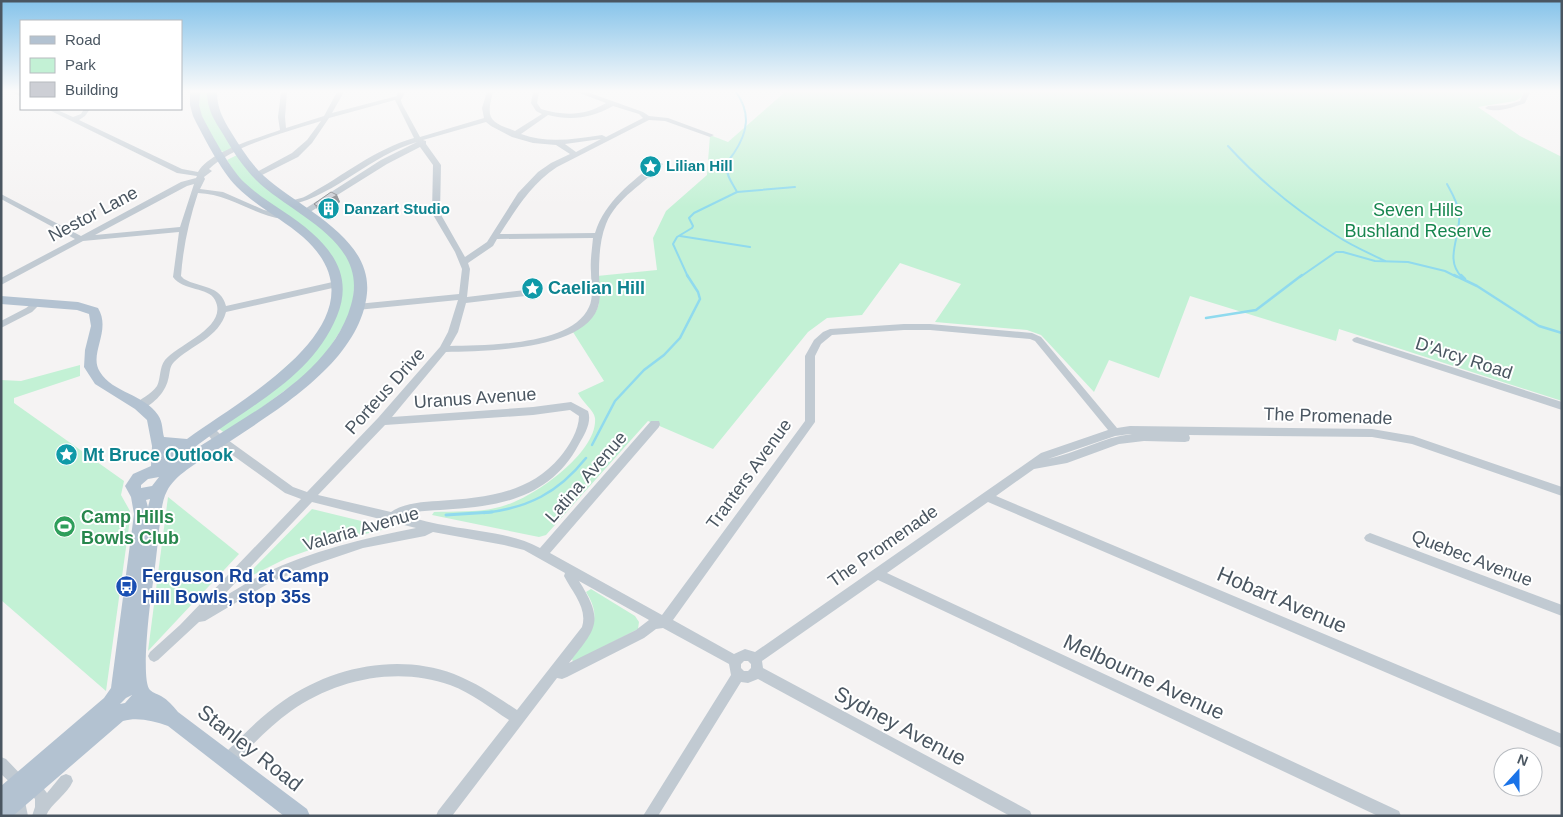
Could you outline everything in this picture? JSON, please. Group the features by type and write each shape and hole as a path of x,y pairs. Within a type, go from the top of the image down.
{"main road":[{"path":"158,437 151,440 148,458 141,476 133,487 140,494 150,493 161,477 191,444 276,382 313,346 332,317 338,296 338,284 334,268 323,250 240,183 205,130"},
{"path":"141,476 161,477 220,441 288,394 315,372 342,338 357,307 362,285 356,261 343,241 291,203 257,174 226,130"},
{"path":"1,300 78,306 94,311 98,322 92,354 92,370 103,383 153,417 158,437 161,477 154,511 139,626 137,661 139,681 127,700 1,813"},
{"path":"158,437 169,444 191,444"},
{"path":"127,700 120,681 142,514 138,500 140,494"},
{"name":"Stanley Road","path":"127,700 155,713 172,718 300,816"}],"street":[{"path":"94,130 180,171 202,177"},
{"path":"139,406 161,387 165,368 169,361 206,336 218,320 222,310 219,298 212,292 178,279 183,229 195,191 202,177 223,158 269,136 289,130"},
{"path":"257,174 296,154 311,140 317,130"},
{"name":"Porteus Drive","path":"154,656 184,629 382,421 443,349 453,332 466,278 463,262 436,213 439,169 436,160 420,141 414,130"},
{"path":"291,203 309,198 372,159 454,130"},
{"path":"504,130 536,142 558,143 586,141 618,134"},
{"path":"515,134 521,130"},
{"path":"463,262 490,244 521,195 541,174 625,130"},
{"path":"699,130 710,134"},
{"path":"304,212 420,141"},
{"path":"558,143 576,155"},
{"path":"443,349 533,343 559,336 579,325 594,308 598,235 608,214 622,195 659,164"},
{"name":"Nestor Lane","path":"1,282 184,184 202,177"},
{"path":"195,191 215,192 271,216 283,217"},
{"path":"191,202 215,192"},
{"path":"1,196 81,239 183,229"},
{"path":"496,237 598,235"},
{"path":"222,310 338,284"},
{"path":"357,307 534,292"},
{"path":"1,325 38,302"},
{"name":"Tranters Avenue","path":"556,672 562,673 640,634 653,624 664,622 810,422 810,356 813,347 822,337 836,330 930,327 1032,336 1038,339 1115,432"},
{"name":"D'Arcy Road","path":"1357,340 1562,406"},
{"name":"Uranus Avenue","path":"382,421 533,411 571,406 584,414 585,420 571,450 558,467 539,483 515,496 492,502 423,507 398,512 394,516"},
{"name":"Latina Avenue","path":"543,553 655,424"},
{"name":"The Promenade","path":"755,665 877,574 1044,456 1115,432 1144,429 1205,432 1310,432 1390,435 1413,440 1562,492"},
{"path":"209,430 220,441 289,490 308,497 431,526"},
{"name":"The Promenade","path":"1033,464 1048,464 1120,440 1133,438 1194,438 1205,432"},
{"name":"Hobart Avenue","path":"988,497 1562,741"},
{"name":"Valaria Avenue","path":"184,629 267,578 342,550 425,531 431,526 527,546 543,553 572,572 664,622"},
{"name":"Quebec Avenue","path":"1370,538 1562,611"},
{"path":"443,816 556,672 591,623 590,611 570,576 572,572"},
{"name":"Melbourne Avenue","path":"877,574 1394,816"},
{"path":"655,814 737,668 744,655 755,665 748,677 737,668 664,622"},
{"name":"Sydney Avenue","path":"755,665 1025,816"},
{"path":"228,760 258,730 304,695 361,674 386,670 405,669 433,672 455,680 519,719"},
{"path":"1,764 19,797 42,796 41,811"},
{"path":"41,811 66,781"}],"green space":[{"path":"208,130 227,130 235,148 226,153 221,151"},
{"name":"Seven Hills Bushland Reserve","path":"742,130 1511,130 1562,157 1562,401 1339,329 1336,341 1190,296 1159,378 1109,360 1094,392 1041,335 1027,330 935,322 961,284 900,263 862,315 827,318 808,332 713,449 648,421 546,535 539,537 432,515 434,512 480,510 506,505 533,492 548,482 576,458 586,445 593,431 595,418 578,393 604,381 573,332 589,319 597,309 599,297 597,276 657,270 653,238 666,211 707,175 710,135 728,142"},
{"path":"237,155 341,242 355,263 353,311 318,366 226,434 218,428 329,328 335,262 241,182 227,160"},
{"path":"80,365 80,376 14,398 14,403 124,481 121,495 130,511 130,519 106,691 1,600 1,380 21,381"},
{"path":"168,497 239,554 148,651"},
{"path":"312,509 390,528 332,542 287,558 249,577 250,572"},
{"path":"591,589 635,616 639,622 638,629 573,662 572,659 588,635 594,620 592,602 586,592"}],"building":[{"path":"331,192 337,195 330,199 336,202 323,210 314,204"}],"waterway":[{"path":"737,192 729,177 727,165 739,145 745,130"},
{"path":"1228,146 1266,183 1308,216 1343,240 1385,261"},
{"path":"1447,184 1455,198 1458,209 1459,221 1453,255 1457,270 1462,277"},
{"path":"737,192 795,187"},
{"path":"687,275 673,244 677,237 692,228 693,226 689,218 694,213 737,192"},
{"path":"680,236 750,247"},
{"path":"1300,277 1336,252 1343,252 1375,261 1408,262 1445,271 1457,277"},
{"path":"592,445 615,401 644,370 664,355 680,338 700,299 698,292 687,275"},
{"path":"1206,318 1256,310 1302,275"},
{"path":"1454,275 1477,286 1539,326 1562,333"},
{"path":"1461,275 1465,279"},
{"path":"492,512 515,507 541,497 564,481 586,458"},
{"path":"446,515 492,512"},
{"path":"484,513 492,512"}],"place":[{"name":"Lilian Hill","path":"650,166"},
{"name":"Danzart Studio","path":"328,209"},
{"name":"Caelian Hill","path":"532,288"},
{"name":"Mt Bruce Outlook","path":"67,455"},
{"name":"Camp Hills Bowls Club","path":"65,527"},
{"name":"Ferguson Rd at Camp Hill Bowls, stop 35s","path":"126,586"}]}
